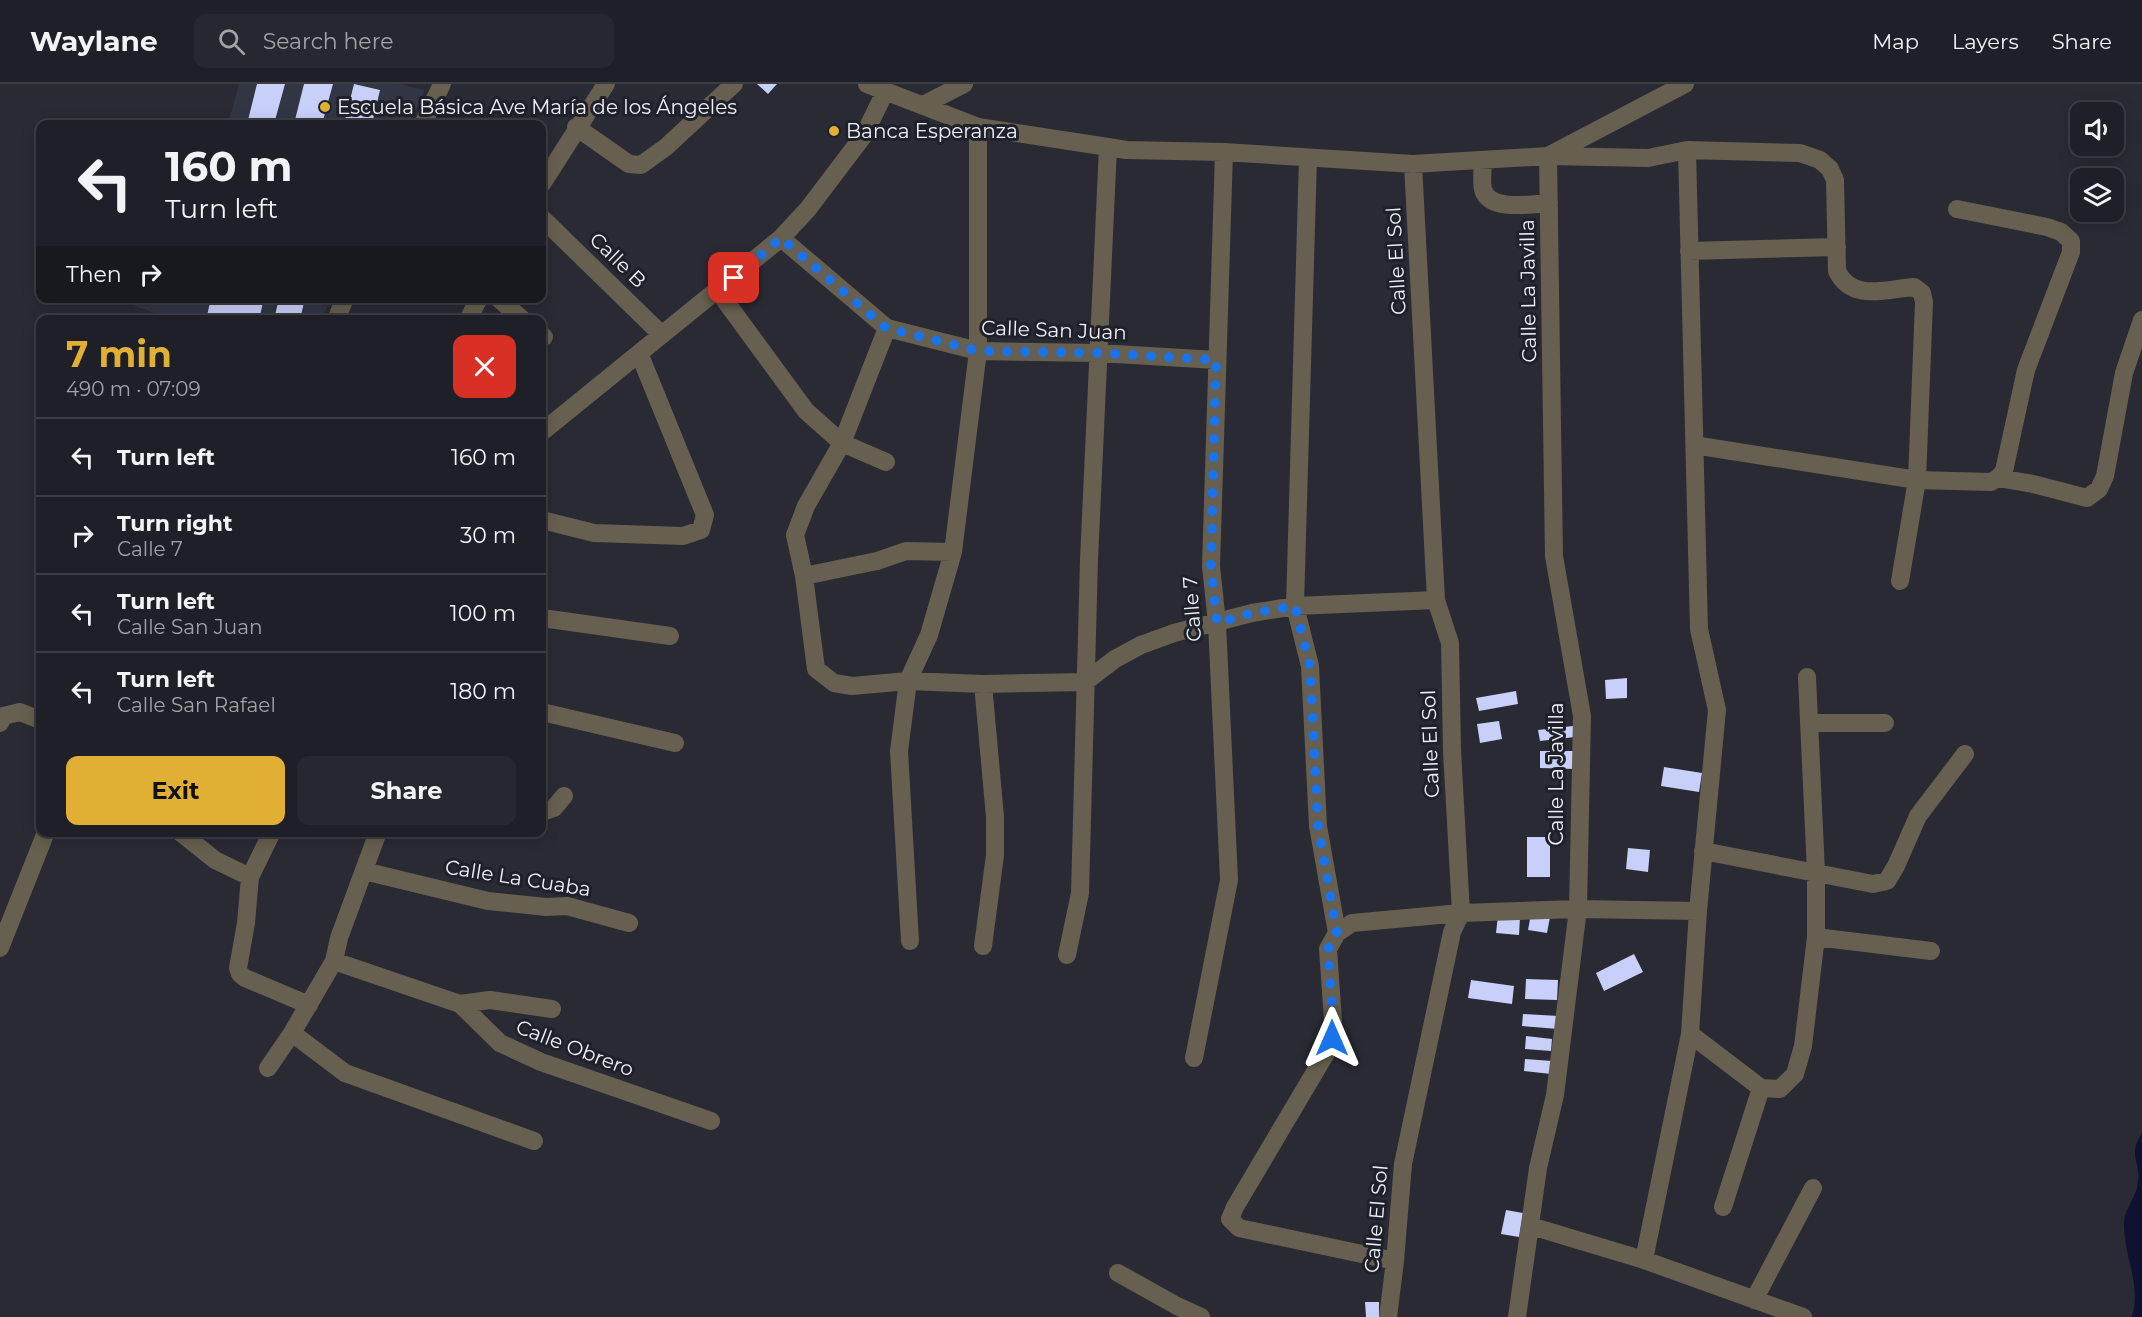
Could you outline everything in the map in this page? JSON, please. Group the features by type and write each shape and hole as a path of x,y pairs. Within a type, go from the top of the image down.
{"street":[{"path":"425,120 442,84"},
{"path":"546,177 576,127 606,84"},
{"path":"576,127 629,164 641,165 666,147 734,84"},
{"path":"867,84 978,127 1126,150 1224,152 1413,164 1548,156 1648,158 1687,150 1800,153 1820,160 1830,169 1835,180 1837,271 1842,282 1850,289 1860,292 1914,287 1922,293 1924,302 1917,480 1900,581"},
{"path":"923,105 964,84"},
{"path":"1548,156 1685,84"},
{"path":"546,429 781,238 808,209 864,135 885,92"},
{"path":"909,941 899,751 908,681 929,635 953,552 978,351 978,127"},
{"path":"1067,955 1080,893 1085,682 1108,147"},
{"path":"1644,1260 1690,1034 1698,910 1717,710 1699,629 1687,150"},
{"name":"Calle 7","path":"1194,1058 1229,880 1217,623 1211,566 1224,152"},
{"name":"Calle La Javilla","path":"1517,1317 1538,1168 1555,1095 1578,909 1582,716 1554,556 1548,156"},
{"path":"1308,158 1295,606 1310,666 1318,826 1337,933"},
{"path":"1483,160 1483,190 1488,198 1506,206 1549,203"},
{"name":"Calle El Sol","path":"1388,1317 1403,1164 1452,932 1461,913 1452,750 1450,643 1436,600 1413,164"},
{"path":"1696,443 1700,446 1917,480 1991,482 1998,478 2004,471 2026,370 2071,252 2071,241 2061,232 2047,227 1957,209"},
{"name":"Calle B","path":"546,222 662,335"},
{"name":"Calle San Juan","path":"781,238 886,328 978,351 1099,353 1216,360"},
{"path":"1689,251 1837,247"},
{"path":"718,291 806,411 842,442 886,462"},
{"path":"504,303 517,315"},
{"path":"1998,478 2033,484 2087,498 2099,489 2105,476 2124,373 2142,320"},
{"path":"886,328 842,442 806,506 795,535 804,576 816,669 834,683 852,686 908,681 983,684 1085,682 1115,659 1141,645 1174,633 1252,613 1295,606 1436,600"},
{"path":"546,521 594,532 683,536 701,530 705,515 639,353"},
{"path":"804,576 877,561 906,551 953,552"},
{"path":"546,619 670,636"},
{"path":"1690,1034 1761,1088 1780,1089 1795,1074 1803,1046 1816,937 1816,872 1807,677"},
{"path":"983,684 995,817 995,855 983,946"},
{"path":"0,723 3,716 20,712 36,718"},
{"path":"546,713 675,744"},
{"path":"1809,723 1885,723"},
{"path":"1703,852 1873,884 1887,881 1918,816 1965,754"},
{"path":"546,811 554,808 564,796"},
{"path":"0,948 44,837"},
{"path":"186,837 215,860 250,877"},
{"path":"270,837 250,877 246,923 238,968 240,974 246,978 309,1005"},
{"path":"268,1068 292,1033 334,961 339,938 376,837"},
{"name":"Calle La Cuaba","path":"364,871 488,901 546,907 567,906 629,923"},
{"path":"1395,1261 1239,1228 1230,1219 1325,1055 1332,1038 1328,949 1337,933 1352,923 1461,913 1578,909 1698,910"},
{"path":"1816,937 1931,951"},
{"name":"Calle Obrero","path":"334,961 460,1004 500,1043 541,1062 711,1121"},
{"path":"460,1004 490,1000 552,1009"},
{"path":"292,1033 345,1073 534,1141"},
{"path":"1723,1207 1761,1088"},
{"path":"1754,1300 1813,1188"},
{"path":"1531,1226 1644,1260 1803,1317"},
{"path":"1118,1273 1201,1317"}],"shaded area":[{"name":"Escuela Básica Ave María de los Ángeles","path":"239,84 399,84 425,90 411,120 229,120"},
{"path":"329,303 323,315 159,315 130,304"},
{"path":"2142,1133 2142,1317 2132,1317 2134,1282 2124,1234 2124,1222 2126,1212 2136,1192 2138,1175 2135,1148"}],"building":[{"path":"257,84 285,84 275,120 248,120"},
{"path":"304,84 333,84 323,120 295,120"},
{"path":"354,84 380,90 373,120 345,120"},
{"path":"757,84 777,84 768,94"},
{"path":"210,303 263,303 260,315 207,315"},
{"path":"278,303 304,303 301,315 275,315"},
{"path":"1627,678 1627,698 1606,699 1605,680"},
{"path":"1516,691 1518,704 1479,711 1476,698"},
{"path":"1499,721 1502,739 1480,743 1477,724"},
{"path":"1573,726 1575,737 1540,741 1538,730"},
{"path":"1540,751 1576,751 1575,769 1540,768"},
{"path":"1664,767 1702,773 1699,792 1661,786"},
{"path":"1527,837 1550,837 1550,877 1527,877"},
{"path":"1628,848 1650,850 1648,872 1626,869"},
{"path":"1531,914 1550,917 1547,933 1528,930"},
{"path":"1498,915 1520,917 1519,935 1496,933"},
{"path":"1634,954 1643,972 1604,991 1596,973"},
{"path":"1526,979 1558,980 1557,1000 1525,999"},
{"path":"1471,980 1514,986 1512,1004 1468,998"},
{"path":"1523,1014 1559,1016 1558,1029 1522,1026"},
{"path":"1526,1036 1552,1039 1551,1051 1525,1049"},
{"path":"1525,1059 1552,1061 1551,1074 1524,1071"},
{"path":"1506,1210 1523,1213 1519,1237 1501,1234"},
{"path":"1365,1302 1379,1302 1379,1317 1366,1317"}],"place":[{"name":"Escuela Básica Ave María de los Ángeles","path":"325,107"},
{"name":"Banca Esperanza","path":"834,131"}],"route":[{"path":"734,278 781,238 886,328 978,351 1099,353 1216,360 1211,566 1217,623 1252,613 1295,606 1310,666 1318,826 1337,933 1328,949 1332,1038"}]}
